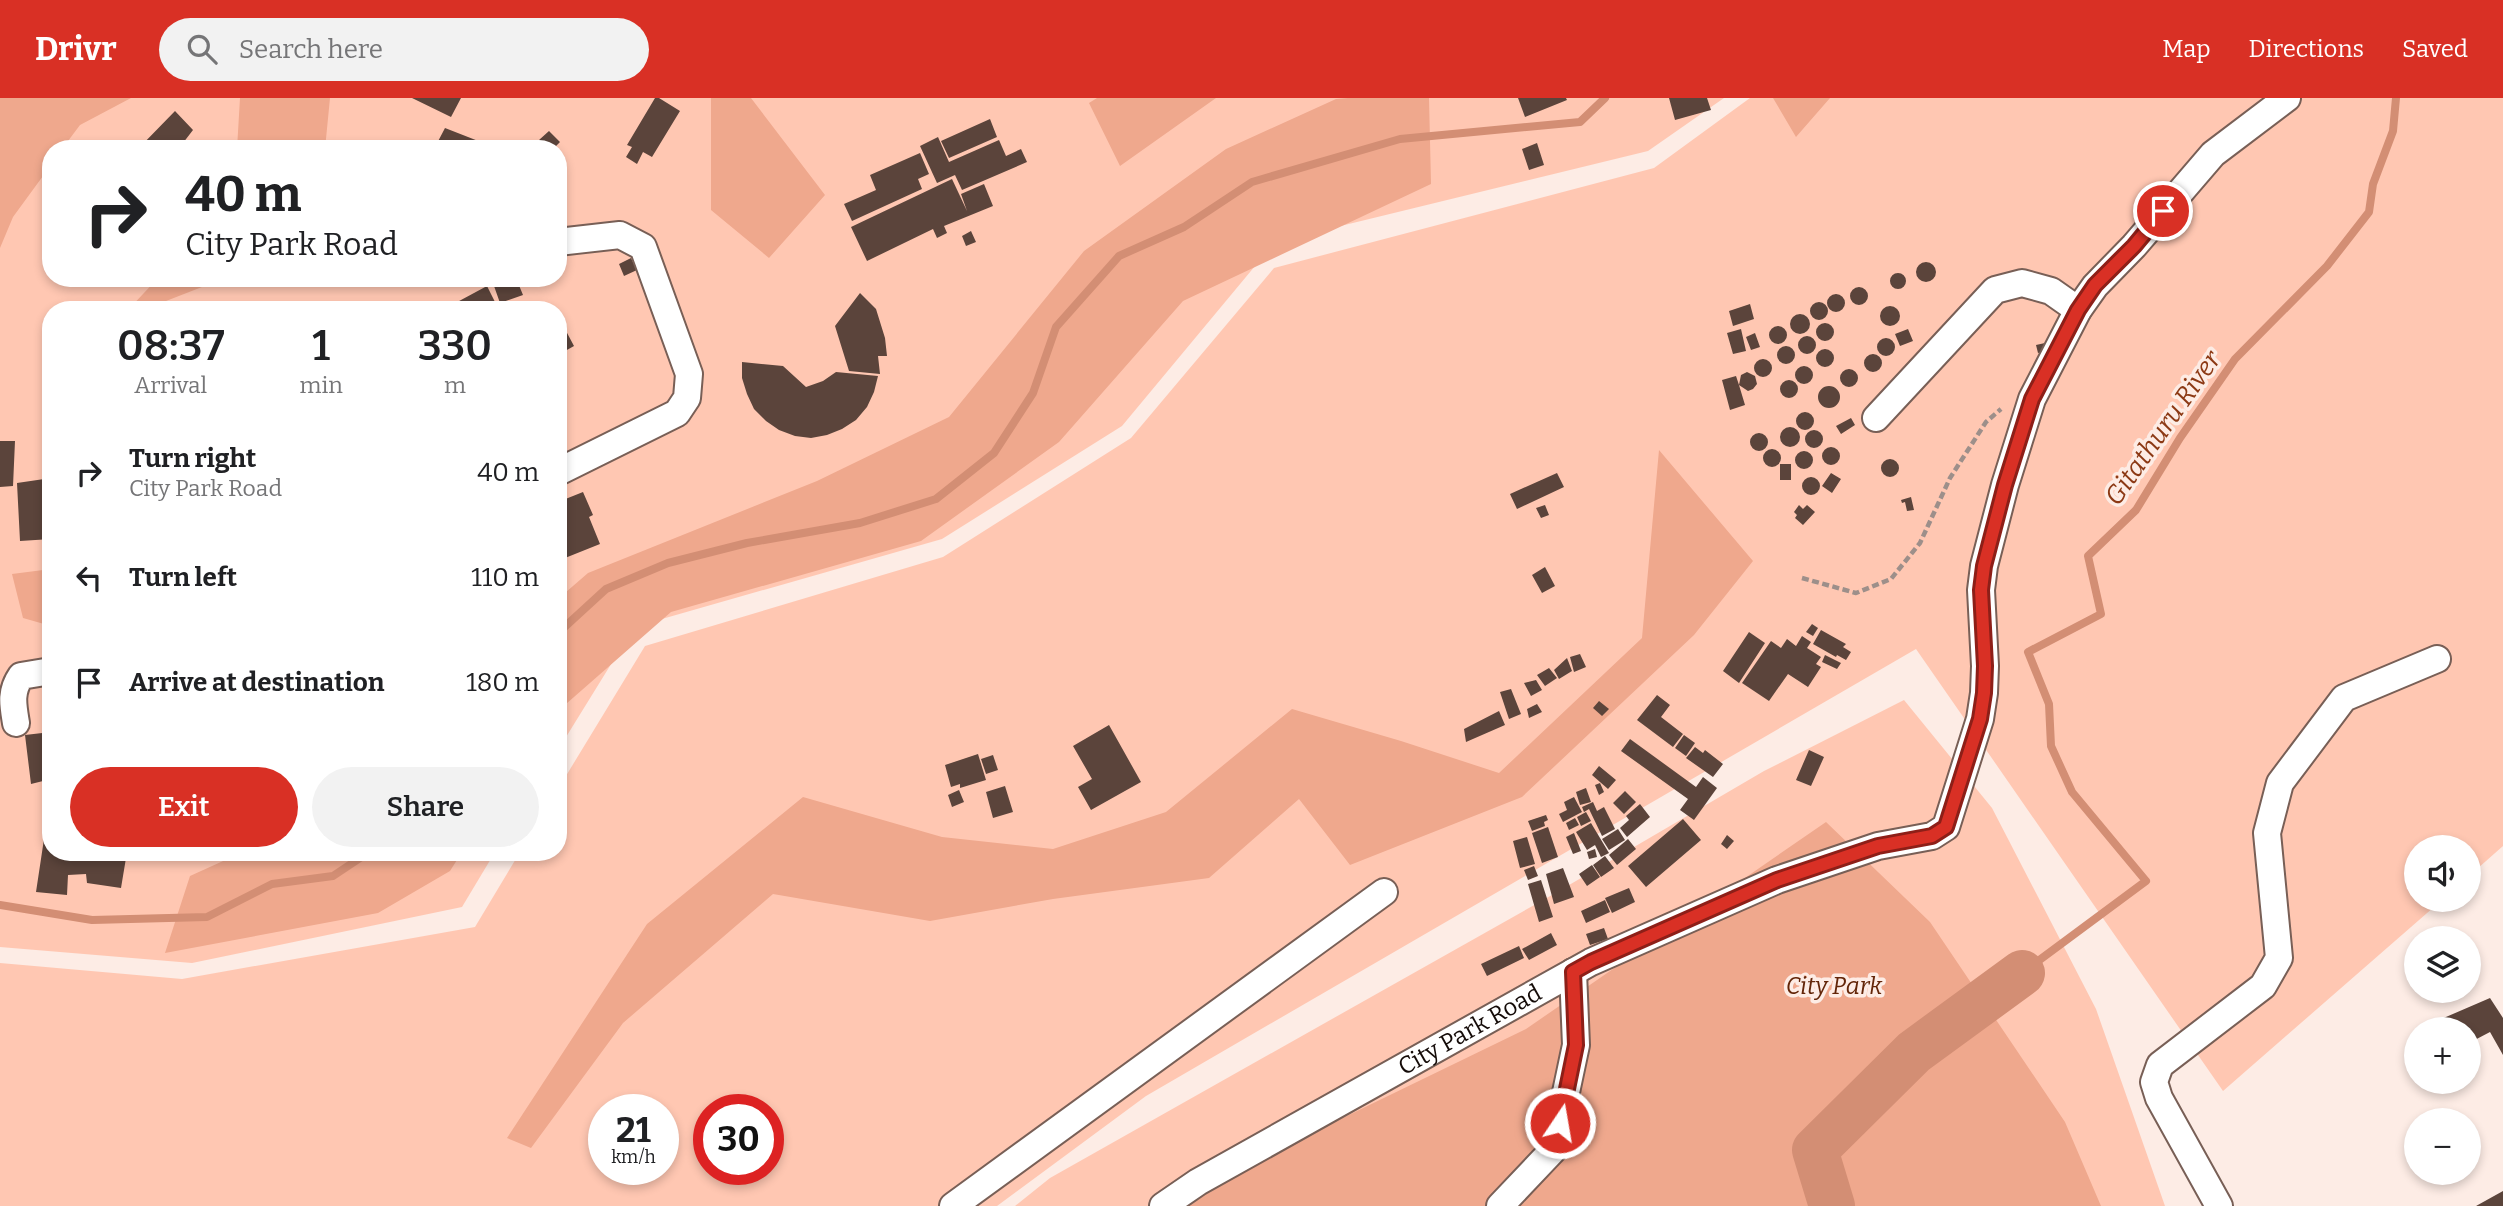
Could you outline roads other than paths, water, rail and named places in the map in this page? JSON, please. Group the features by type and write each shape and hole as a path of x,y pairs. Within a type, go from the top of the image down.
{"street":[{"path":"1877,418 1995,290 2022,283 2051,291 2078,310 2095,285 2134,246 2213,155 2287,98"},
{"path":"567,241 620,235 643,247 689,374 687,398 677,413 567,468"},
{"name":"City Park Road","path":"1163,1206 1198,1182 1591,962 1777,880 1878,846 1932,836 1946,827 1980,719 1984,693 1981,590 1984,566 2005,485 2032,399 2078,310"},
{"path":"2219,1206 2159,1098 2154,1082 2160,1065 2263,986 2279,958 2267,832 2280,783 2344,698 2437,659"},
{"path":"16,723 12,696 14,686 21,676 42,672"},
{"path":"954,1206 1384,892"},
{"path":"1500,1206 1554,1149 1576,1045 1573,972"}],"waterway":[{"path":"567,625 606,589 668,563 747,543 860,523 936,499 994,453 1033,393 1056,327 1119,256 1184,227 1252,182 1400,139 1580,122 1605,98"},
{"name":"Gitathuru River","path":"2022,973 2146,881 2072,792 2051,746 2049,704 2028,652 2101,614 2088,556 2136,510 2180,438 2235,359 2327,266 2369,212 2373,184 2393,131 2396,98"},
{"path":"0,905 92,920 207,917 272,884 333,876 356,861"},
{"path":"1832,1206 1815,1150 1914,1052 2022,973"}],"park label":[{"name":"City Park","path":"1834,986"}]}
